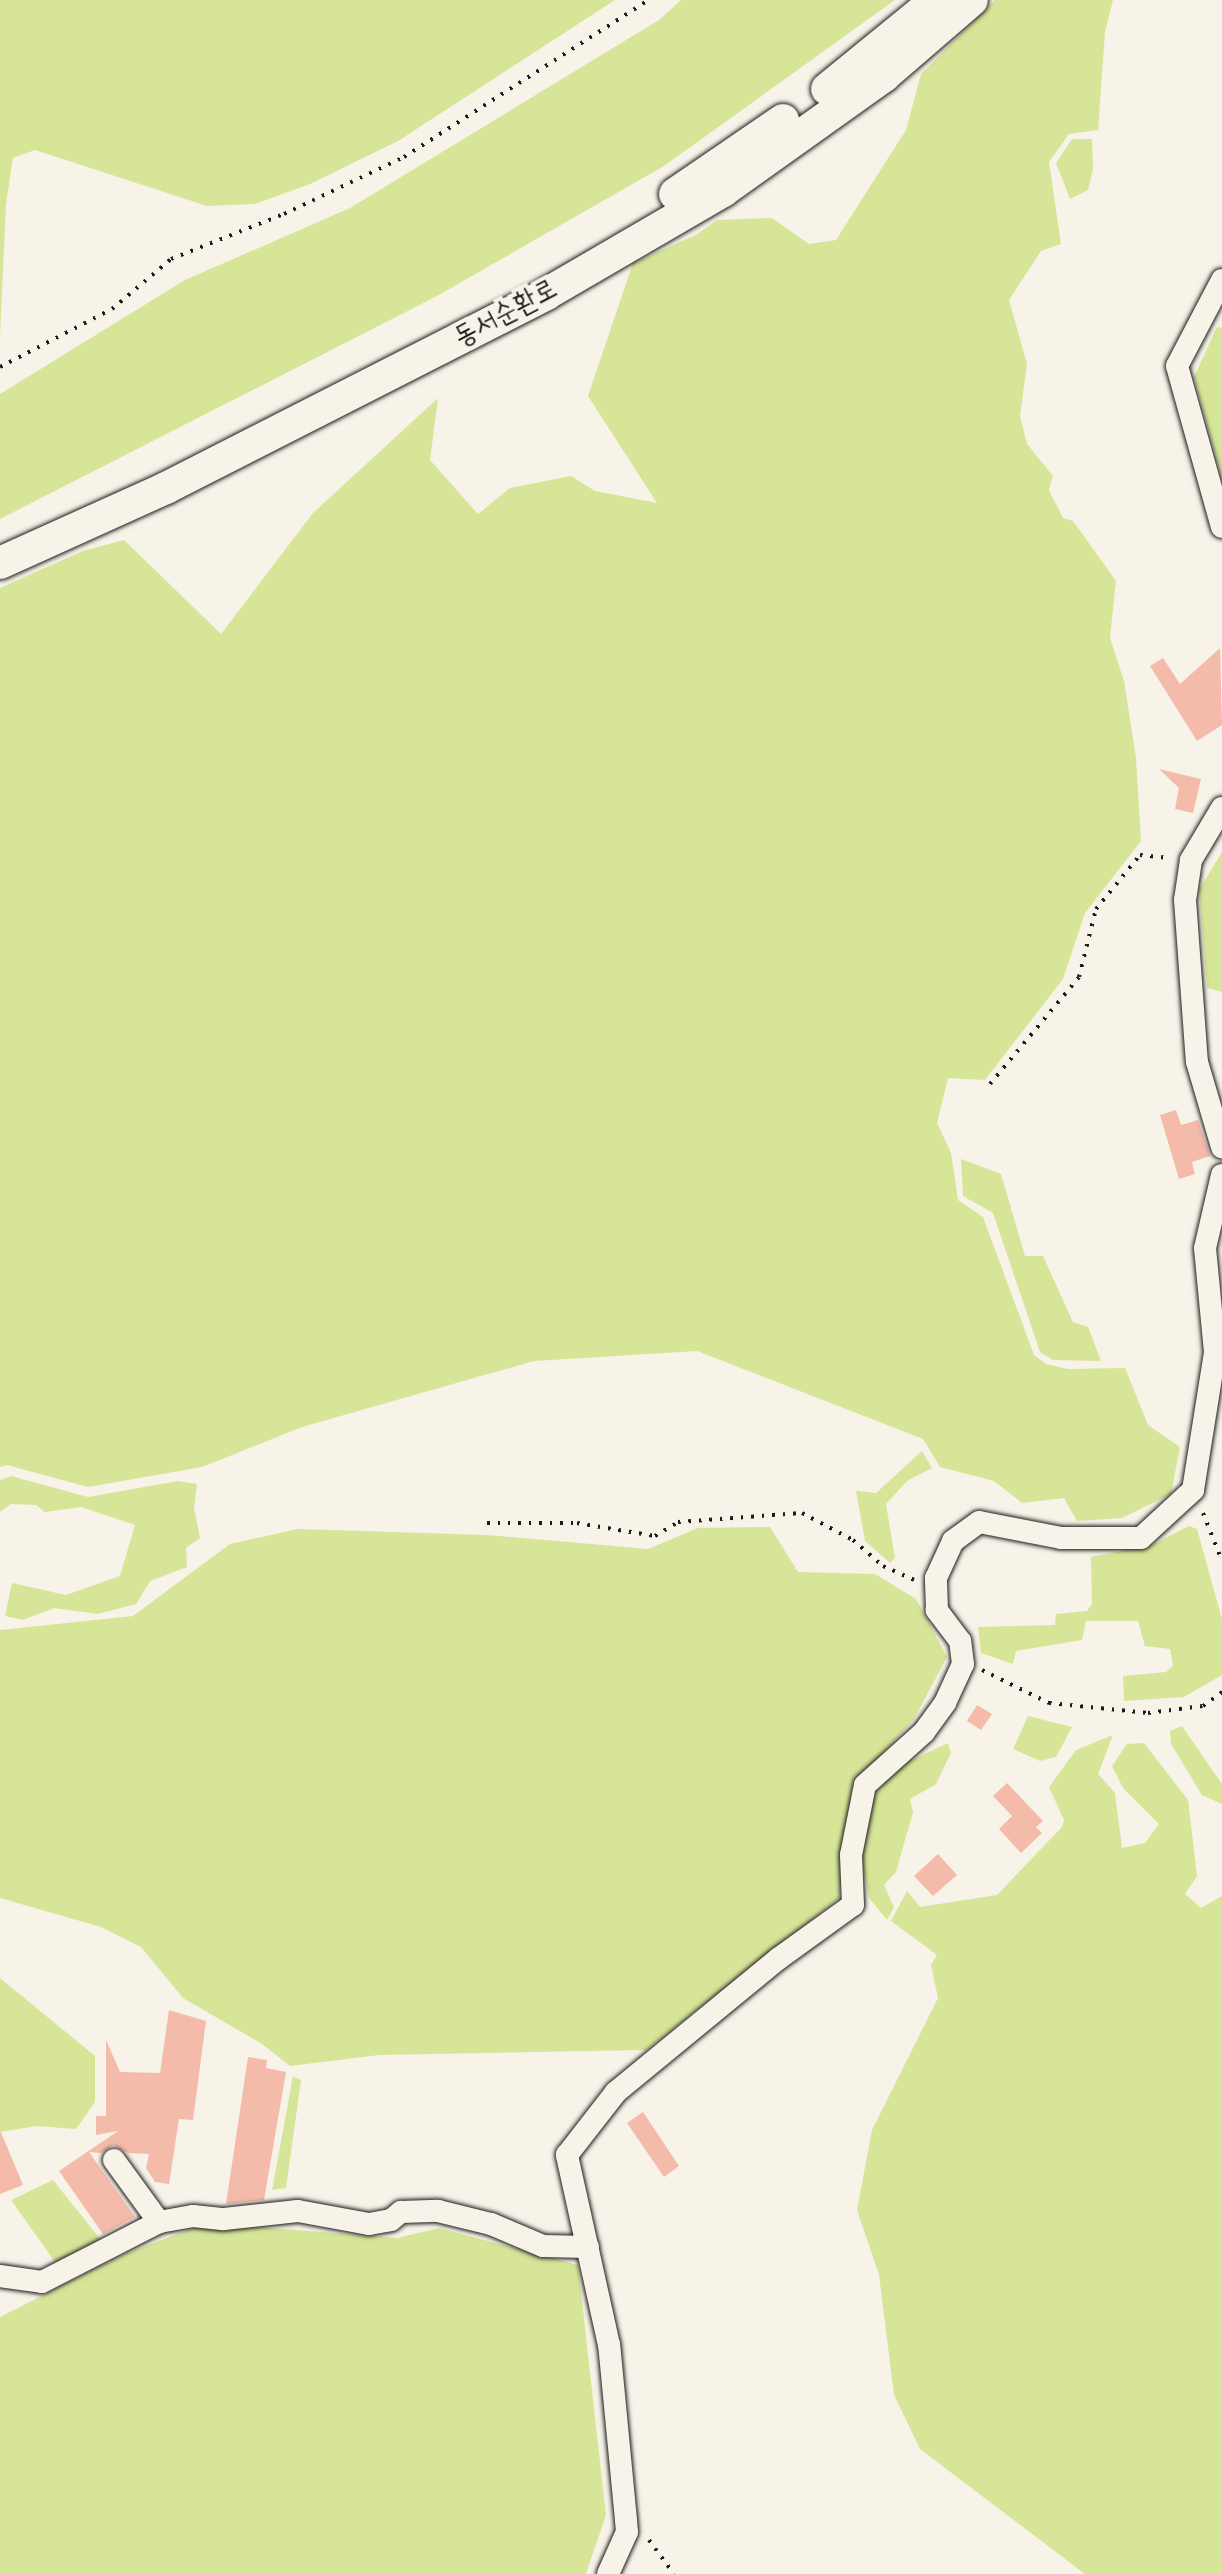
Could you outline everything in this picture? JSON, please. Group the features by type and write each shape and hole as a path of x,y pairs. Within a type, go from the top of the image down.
{"highway":[{"name":"동서순환로","path":"0,541 143,476 523,283 700,180 860,65 936,0"},
{"name":"동서순환로","path":"0,562 166,488 562,285 723,191 884,76 972,0"}],"lane":[{"path":"1222,280 1177,366 1222,527"},
{"path":"1222,808 1192,860 1185,900 1198,1062 1222,1147"},
{"path":"608,2574 627,2532 626,2520 609,2345 568,2154 616,2092 778,1959 853,1905 851,1855 865,1785 924,1732 945,1704 963,1664 960,1641 938,1610 936,1590 936,1578 952,1540 980,1522 1062,1538 1141,1538 1193,1490 1216,1352 1205,1248 1222,1174"},
{"path":"114,2160 120,2174 160,2222"},
{"path":"0,2276 42,2282 160,2222 298,2210 369,2224 391,2220 401,2212 438,2211 491,2224 543,2246 588,2247"}],"path":[{"path":"0,366 112,309 171,258 284,214 404,157 649,0"},
{"path":"990,1084 1079,976 1096,909 1140,856 1192,860"},
{"path":"1193,1490 1222,1561"},
{"path":"487,1523 577,1523 655,1536 678,1522 802,1512 852,1540 882,1566 936,1590"},
{"path":"963,1664 1048,1703 1148,1713 1203,1706 1222,1692"},
{"path":"626,2520 646,2537 674,2574"}],"green space":[{"path":"0,0 615,0 398,141 310,184 255,204 207,206 35,150 13,158 6,204 0,337"},
{"path":"681,0 895,0 664,166 437,296 0,519 0,394 185,280 350,208 659,20"},
{"path":"995,0 1113,0 1105,32 1098,130 1069,134 1049,162 1061,244 1041,251 1009,300 1027,364 1020,416 1027,444 1053,476 1049,490 1063,518 1073,521 1116,581 1110,638 1124,681 1136,758 1141,841 1085,913 1063,979 985,1080 948,1078 937,1123 951,1153 958,1200 983,1217 1034,1355 1046,1364 1068,1369 1125,1368 1148,1425 1180,1447 1171,1494 1122,1518 1077,1521 1064,1498 1022,1503 994,1481 940,1467 923,1439 697,1351 534,1361 302,1427 202,1467 88,1487 7,1465 0,1467 0,588 83,551 124,540 221,634 313,513 438,398 430,460 478,514 510,488 571,476 595,491 657,503 588,396 633,263 696,235 717,220 772,218 809,244 836,240 906,130 921,74"},
{"path":"1072,139 1092,139 1093,169 1088,190 1070,199 1056,163"},
{"path":"1217,327 1222,328 1222,478 1194,377"},
{"path":"1222,852 1222,992 1207,988 1199,890"},
{"path":"961,1159 1001,1174 1025,1256 1043,1256 1073,1322 1088,1327 1101,1361 1053,1360 1040,1352 993,1213 963,1196"},
{"path":"922,1451 932,1468 907,1481 886,1504 895,1558 890,1563 865,1541 856,1491 876,1493"},
{"path":"11,1476 88,1497 178,1481 197,1484 194,1508 200,1538 186,1548 187,1567 150,1581 136,1604 98,1614 54,1608 23,1620 5,1616 12,1583 66,1595 120,1576 135,1525 81,1507 45,1512 36,1505 11,1504 0,1512 0,1480"},
{"path":"1189,1526 1197,1529 1222,1619 1222,1675 1184,1697 1124,1701 1123,1676 1166,1672 1173,1666 1170,1649 1145,1646 1138,1621 1086,1621 1082,1640 1016,1651 1013,1664 981,1653 978,1627 1055,1625 1056,1614 1087,1611 1092,1604 1091,1557 1152,1545"},
{"path":"770,1527 798,1572 875,1574 916,1599 947,1657 914,1719 852,1787 839,1898 646,2050 379,2055 290,2066 262,2044 183,1998 141,1947 101,1927 0,1898 0,1630 133,1616 230,1544 298,1529 487,1535 648,1549 698,1528"},
{"path":"1028,1716 1072,1727 1056,1757 1040,1761 1013,1749"},
{"path":"1182,1726 1222,1784 1222,1804 1202,1795 1171,1744 1170,1731"},
{"path":"1113,1735 1098,1774 1115,1793 1122,1848 1145,1843 1159,1824 1123,1788 1112,1766 1127,1744 1144,1743 1188,1800 1197,1876 1185,1894 1201,1908 1222,1896 1222,2574 1085,2574 920,2449 894,2395 879,2275 857,2210 872,2130 938,1998 931,1965 937,1955 891,1921 907,1891 920,1907 997,1895 1062,1827 1064,1820 1049,1787 1076,1750"},
{"path":"948,1743 951,1753 936,1784 910,1799 913,1812 896,1872 884,1885 894,1907 887,1920 869,1898 862,1862 871,1799 899,1766"},
{"path":"0,1978 95,2056 95,2102 76,2129 36,2126 0,2132"},
{"path":"293,2076 301,2080 286,2188 272,2190"},
{"path":"53,2180 101,2240 63,2263 55,2262 11,2200"},
{"path":"207,2223 397,2238 439,2228 578,2265 606,2515 586,2574 0,2574 0,2317 127,2253"}],"building":[{"path":"1220,648 1222,725 1197,741 1150,666 1163,658 1180,684"},
{"path":"1159,769 1201,779 1193,813 1175,809 1179,788"},
{"path":"1176,1110 1181,1125 1198,1120 1210,1156 1192,1162 1195,1174 1179,1179 1160,1115"},
{"path":"977,1705 992,1714 981,1730 967,1721"},
{"path":"1007,1783 1043,1821 1036,1827 1042,1833 1021,1853 999,1829 1012,1816 993,1796"},
{"path":"938,1854 957,1875 933,1896 914,1876"},
{"path":"169,2010 206,2021 193,2120 179,2119 169,2184 155,2182 146,2168 149,2154 128,2153 113,2145 101,2153 89,2152 135,2217 103,2234 59,2171 118,2131 96,2135 96,2116 106,2116 106,2040 120,2072 160,2073"},
{"path":"248,2057 267,2060 266,2068 286,2072 264,2200 226,2204"},
{"path":"643,2112 679,2166 664,2177 627,2123"},
{"path":"0,2130 23,2185 0,2194"}]}
